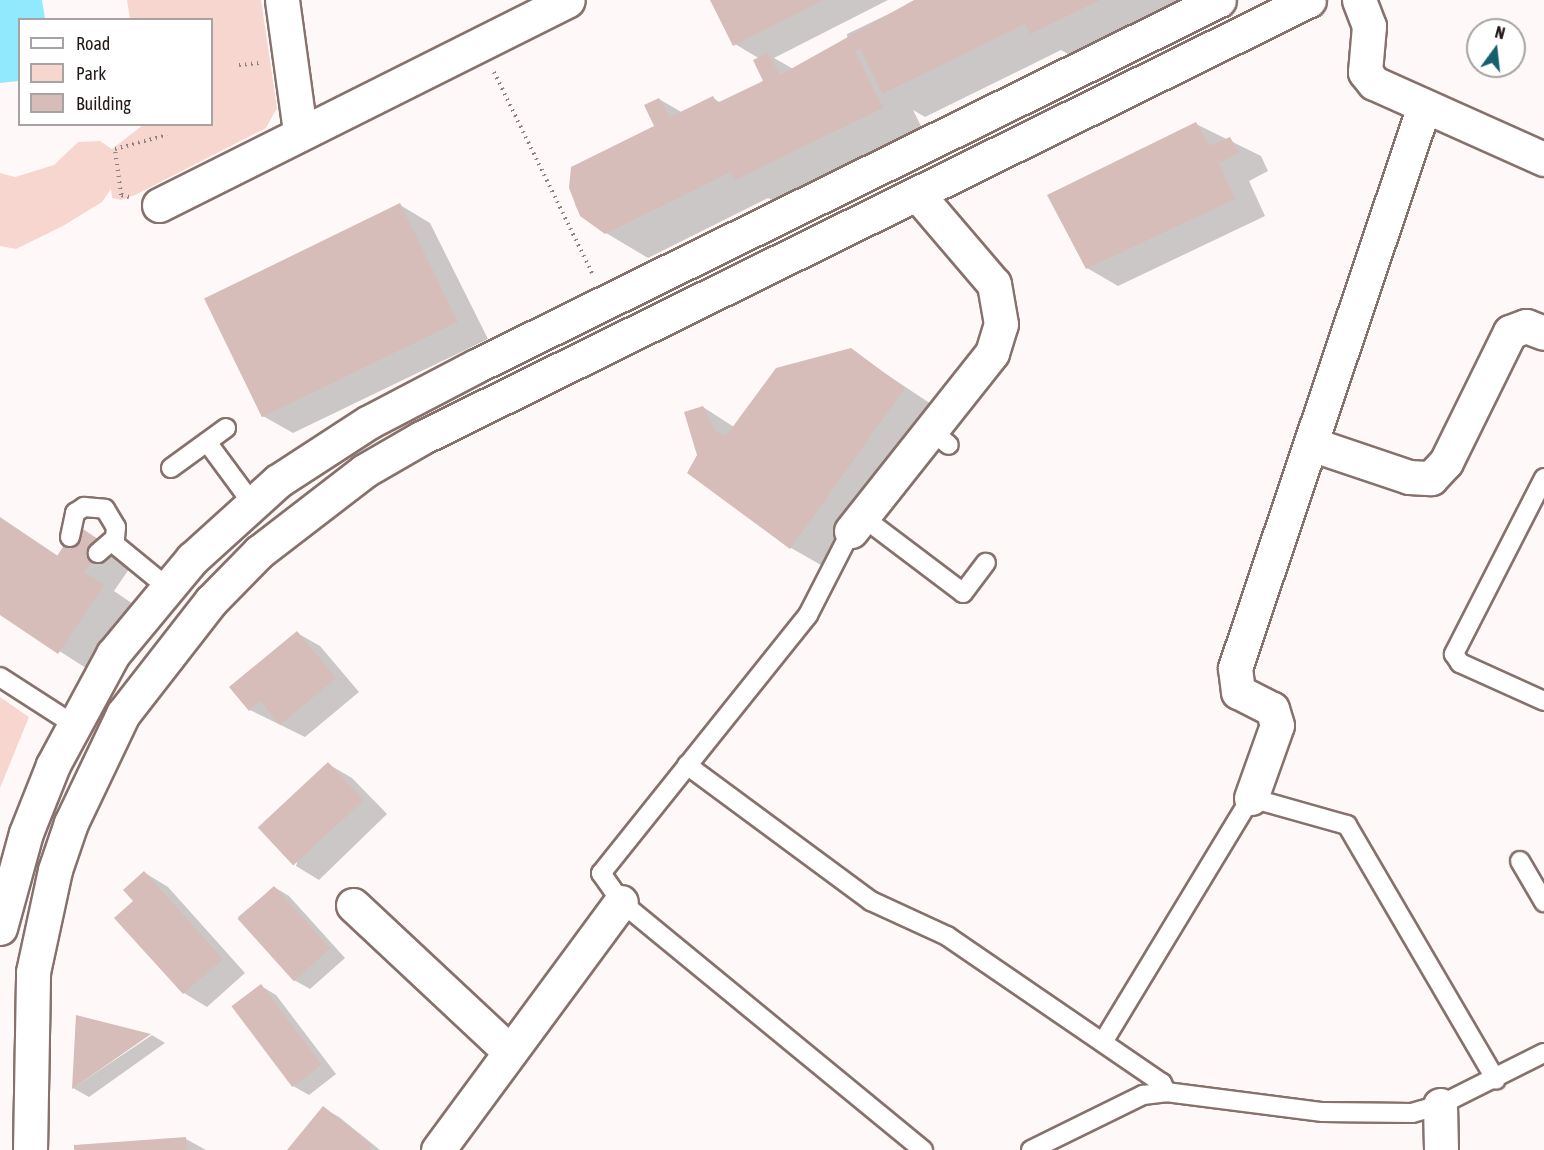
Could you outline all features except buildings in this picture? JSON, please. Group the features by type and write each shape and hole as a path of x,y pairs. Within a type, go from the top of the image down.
{"street":[{"path":"282,0 300,132"},
{"path":"159,205 300,132 568,0"},
{"path":"0,928 26,834 73,724 113,654 167,587 252,503 369,422 1219,0"},
{"path":"30,1150 33,972 55,870 123,714 211,600 304,514 364,471 1309,0"},
{"path":"1359,0 1369,26 1365,72 1374,83 1544,159"},
{"path":"1251,798 1277,725 1272,709 1238,692 1235,668 1424,106"},
{"path":"857,525 940,437 992,352 1002,310 994,284 917,194"},
{"path":"1311,444 1409,477 1431,478 1446,462 1510,332 1526,326 1544,333"},
{"path":"438,1150 621,902"},
{"path":"353,905 510,1052"},
{"path":"1440,1105 1441,1150"}],"lane":[{"path":"171,468 226,428"},
{"path":"207,442 252,503"},
{"path":"1544,478 1454,654 1460,663 1544,701"},
{"path":"70,537 66,515 84,507 105,509 116,527 105,548 167,587"},
{"path":"923,1150 621,902 601,873 807,615 857,525 963,593 986,563"},
{"path":"0,677 73,724"},
{"path":"687,765 871,901 947,936 1162,1083 1166,1092"},
{"path":"1103,1042 1251,798 1347,825 1496,1080"},
{"path":"1520,861 1544,902"},
{"path":"1031,1150 1143,1095 1166,1092 1323,1112 1412,1113 1440,1105 1496,1080 1544,1053"}],"path":[{"path":"480,45 593,275"},
{"path":"239,65 269,62"},
{"path":"121,195 115,149 167,135"}],"green space":[{"path":"127,0 261,0 277,108 266,128 135,195 121,200 112,198 111,189 102,202 63,226 16,249 0,246 0,173 15,177 54,165 78,142 100,141 112,149 142,126 213,126 213,18 130,18"},
{"path":"0,697 29,717 0,788"}],"water":[{"path":"0,0 42,0 45,18 18,18 18,81 0,83"}]}
